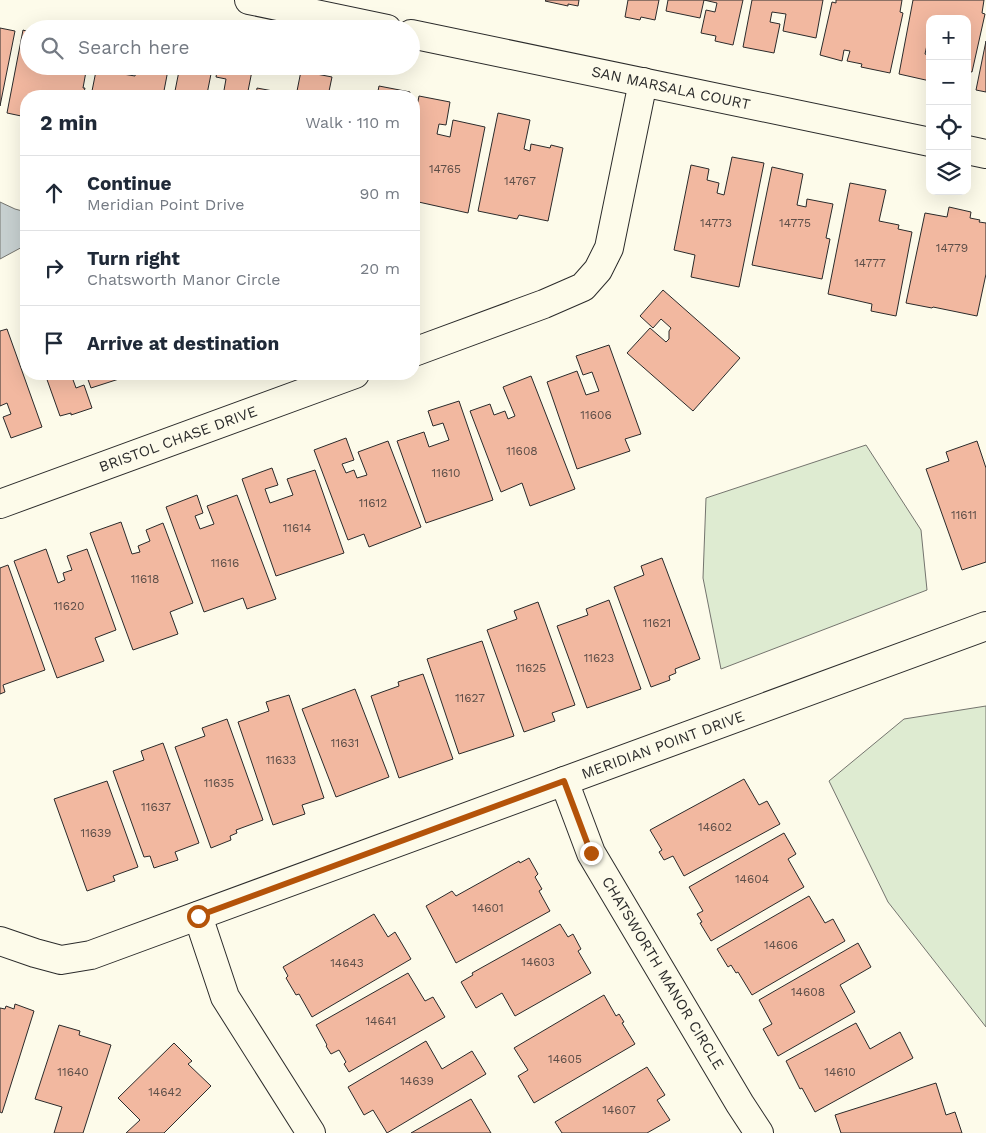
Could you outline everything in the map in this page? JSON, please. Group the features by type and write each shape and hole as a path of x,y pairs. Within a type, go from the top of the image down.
{"street":[{"path":"249,0 345,20"},
{"name":"SAN MARSALA COURT","path":"420,36 926,141"},
{"path":"420,350 544,304 583,287 598,270 609,248 643,82"},
{"path":"971,151 986,154"},
{"name":"BRISTOL CHASE DRIVE","path":"0,504 339,380"},
{"name":"MERIDIAN POINT DRIVE","path":"0,941 62,960 91,956 986,626"},
{"name":"CHATSWORTH MANOR CIRCLE","path":"564,781 591,853 759,1133"},
{"path":"198,916 225,997 311,1133"}],"green space":[{"path":"866,445 921,530 927,590 721,669 703,578 706,498"},
{"path":"986,706 986,1027 888,902 829,781 904,719"}],"shaded area":[{"path":"0,202 20,210 20,248 0,259"}],"building":[{"path":"546,0 579,0 578,6 568,4 568,6"},
{"path":"628,0 659,0 655,20 641,17 640,20 625,17"},
{"path":"668,0 704,0 700,18 666,11"},
{"path":"704,0 743,0 733,45 715,41 716,36 701,33 706,10 715,12 717,3"},
{"path":"752,0 823,0 816,38 783,31 786,14 772,12 770,22 780,24 774,53 743,47"},
{"path":"836,0 902,0 900,12 903,13 890,73 861,67 862,64 847,61 850,51 844,50 842,61 820,55 832,2 836,3"},
{"path":"913,0 984,0 982,13 985,14 972,72 971,15 926,15 926,80 899,74"},
{"path":"0,28 15,31 0,106"},
{"path":"986,41 986,92 976,90"},
{"path":"20,46 20,75 85,75 83,88 85,88 84,90 20,90 20,116 7,113"},
{"path":"95,75 167,75 164,90 92,90"},
{"path":"178,75 211,75 208,90 175,90"},
{"path":"216,75 251,75 248,90 224,90 226,79 216,77"},
{"path":"300,75 332,77 329,90 297,90"},
{"path":"379,86 400,90 378,90"},
{"path":"420,96 450,102 446,125 439,124 437,134 450,137 453,120 485,127 468,213 420,202"},
{"path":"498,113 530,120 524,149 530,151 531,144 550,148 551,145 563,148 548,221 519,215 517,219 478,211"},
{"path":"732,157 764,163 739,287 691,277 695,255 674,250 691,165 709,169 707,180 719,183 717,193 724,195"},
{"path":"772,167 803,174 797,205 806,207 807,199 833,204 826,238 830,239 822,279 752,265"},
{"path":"850,183 886,190 879,221 899,225 898,229 912,232 896,316 871,311 872,304 828,294"},
{"path":"949,207 971,212 970,218 986,223 986,274 977,316 906,303 925,213 947,217"},
{"path":"663,290 740,358 693,411 627,353 650,328 666,342 669,339 671,328 661,319 653,328 640,316"},
{"path":"7,329 20,365 20,380 25,380 42,427 11,438 3,417 11,414 7,403 0,406 0,331"},
{"path":"609,345 641,434 625,439 630,451 577,469 547,382 577,371 586,395 599,391 592,372 583,375 576,356"},
{"path":"531,376 575,489 530,506 522,483 501,492 470,411 490,404 494,415 505,411 508,419 515,416 503,387"},
{"path":"47,380 73,380 76,388 84,385 92,408 71,415 71,413 60,416"},
{"path":"88,380 116,380 91,388"},
{"path":"459,401 493,500 426,523 397,441 424,432 429,447 449,440 443,423 433,426 428,411"},
{"path":"346,438 354,460 342,464 346,473 354,470 357,478 367,475 358,452 388,441 421,527 369,547 364,534 348,540 314,450"},
{"path":"977,441 986,468 986,562 962,570 926,469 949,461 946,452"},
{"path":"272,468 278,485 265,489 270,503 293,495 287,479 315,470 344,553 276,576 242,479"},
{"path":"197,495 203,513 195,516 200,529 214,524 207,506 237,495 276,599 247,609 243,598 204,612 166,507"},
{"path":"121,522 132,554 140,552 138,546 150,541 146,530 163,523 193,603 170,612 178,634 133,650 90,533"},
{"path":"46,549 58,583 65,580 63,573 72,570 67,556 87,549 116,630 95,638 104,661 57,678 14,561"},
{"path":"662,558 700,659 675,669 676,673 669,676 670,680 651,687 614,587 644,575 641,566"},
{"path":"8,565 45,670 3,685 5,692 0,694 0,568"},
{"path":"609,600 641,689 587,708 557,626 588,615 586,609"},
{"path":"538,602 575,705 552,713 555,721 524,732 487,630 517,619 514,611"},
{"path":"482,641 514,736 459,754 427,659"},
{"path":"423,674 453,759 399,778 371,696 399,686 398,682"},
{"path":"355,689 389,777 336,797 302,709"},
{"path":"289,695 324,798 302,805 305,814 273,825 238,722 269,711 266,702"},
{"path":"227,719 263,820 236,830 237,833 230,836 231,840 211,848 175,747 205,736 202,728"},
{"path":"163,743 199,843 175,852 178,860 154,868 150,856 144,857 113,771 144,760 141,751"},
{"path":"744,779 759,805 767,801 780,824 684,876 673,856 664,860 659,852 662,850 650,830"},
{"path":"107,781 138,867 113,876 115,881 87,891 54,799"},
{"path":"784,833 796,854 788,859 804,887 711,941 697,914 703,911 689,887"},
{"path":"529,858 538,874 535,877 542,889 539,891 550,911 456,963 426,906 452,891 456,896 519,861 520,863"},
{"path":"809,896 825,923 833,919 845,941 752,995 738,972 736,973 731,965 728,967 717,949"},
{"path":"374,914 388,937 395,932 411,959 312,1017 299,994 296,995 286,978 288,976 283,967"},
{"path":"560,924 568,937 573,934 581,949 578,951 591,973 515,1016 502,993 476,1008 461,982 473,975 472,973"},
{"path":"858,943 871,967 840,985 855,1012 778,1056 763,1029 772,1024 759,1000"},
{"path":"408,973 425,1001 433,997 445,1017 349,1072 339,1050 331,1054 316,1025"},
{"path":"604,995 616,1016 619,1014 624,1022 622,1023 635,1044 534,1103 518,1076 528,1070 514,1048"},
{"path":"15,1004 34,1011 2,1113 0,1112 0,1008 5,1009 6,1006 14,1009"},
{"path":"856,1023 870,1049 900,1032 913,1058 815,1112 802,1088 800,1089 786,1061"},
{"path":"59,1025 80,1031 79,1035 111,1045 83,1133 54,1133 62,1107 35,1099"},
{"path":"426,1041 442,1069 472,1051 486,1074 387,1133 373,1110 364,1115 348,1087"},
{"path":"174,1043 192,1061 188,1064 211,1086 164,1133 126,1133 140,1120 118,1098"},
{"path":"647,1067 665,1095 657,1100 670,1120 647,1133 562,1133 555,1122"},
{"path":"936,1083 946,1115 955,1112 962,1133 841,1133 835,1115"},
{"path":"471,1099 491,1133 411,1133"}],"route":[{"path":"198,916 564,781 591,853"}]}
